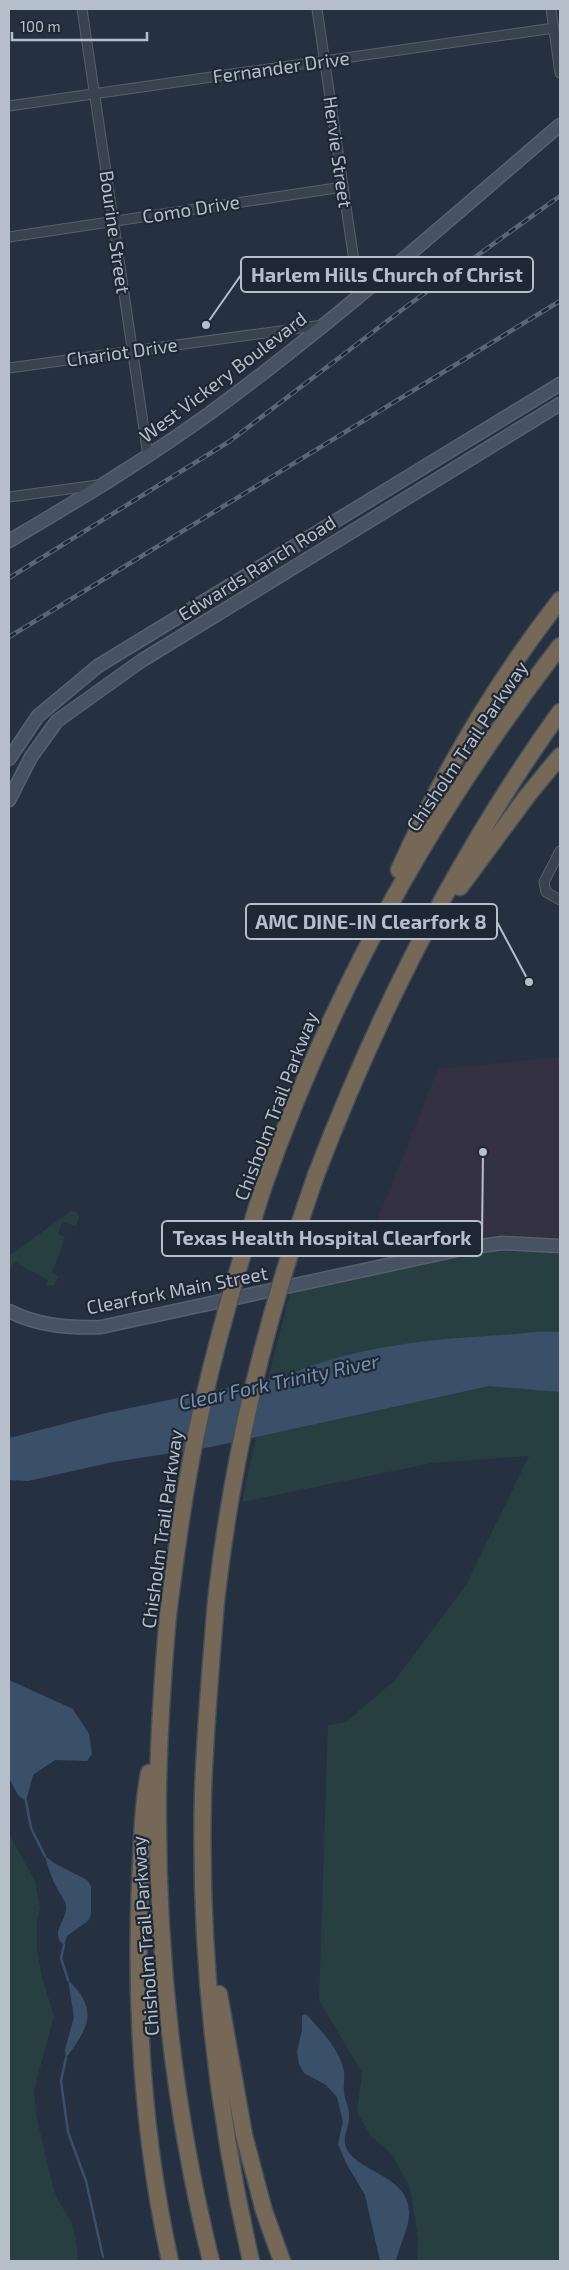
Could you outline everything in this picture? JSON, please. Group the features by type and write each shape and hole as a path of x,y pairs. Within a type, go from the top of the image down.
{"highway":[{"path":"338,1004 415,835 445,778 506,676 560,600"},
{"name":"Chisholm Trail Parkway","path":"211,2261 186,2139 166,1994 158,1842 161,1710 168,1614 179,1526 196,1432 221,1327 263,1188 302,1083 338,1004 440,818 508,716 560,646"},
{"path":"250,2261 230,2155 216,2064 204,1908 203,1784 216,1601 230,1496 250,1396 281,1278 316,1175 353,1080 417,945 478,836 560,712"},
{"path":"417,945 509,820 560,756"},
{"path":"161,1710 148,1778 142,1852 139,1974 142,2058 150,2152 170,2261"},
{"path":"204,1908 239,2112 262,2204 282,2261"}],"street":[{"name":"Bourine Street","path":"82,9 148,456"},
{"name":"Hervie Street","path":"317,9 359,295"},
{"path":"551,9 560,73"},
{"name":"Fernander Drive","path":"9,106 554,28"},
{"name":"West Vickery Boulevard","path":"9,541 106,484 256,379 325,324 560,125"},
{"name":"Como Drive","path":"9,237 343,186"},
{"name":"Chariot Drive","path":"9,368 325,324"},
{"name":"Edwards Ranch Road","path":"9,758 38,716 98,666 560,384"},
{"name":"Edwards Ranch Road","path":"9,800 31,757 57,721 141,661 560,404"},
{"path":"9,497 106,484"},
{"path":"98,666 110,684"},
{"path":"560,851 544,882 546,892 560,900"},
{"name":"Clearfork Main Street","path":"9,1311 21,1318 48,1325 71,1328 101,1327 466,1248 502,1243 560,1246"}],"shaded area":[{"path":"560,1057 560,1238 500,1235 478,1237 372,1259 369,1241 438,1069"}],"green space":[{"path":"71,1211 77,1212 79,1217 76,1226 62,1222 58,1234 65,1237 52,1273 59,1276 54,1285 46,1286 48,1280 15,1262 11,1269 9,1267 9,1256"},
{"path":"486,1251 530,1251 560,1254 560,2261 417,2261 418,2239 410,2188 392,2154 371,2136 357,2112 362,2073 319,2000 328,1725 346,1722 395,1680 466,1585 529,1456 432,1463 242,1502 272,1363 290,1293"},
{"path":"9,1834 35,1881 40,1908 37,1921 37,1949 42,1977 54,2016 34,2090 37,2119 53,2187 73,2227 78,2261 9,2261"}],"water":[{"name":"Clear Fork Trinity River","path":"560,1332 560,1392 489,1386 211,1447 113,1462 28,1481 9,1480 9,1438 106,1413 289,1375 340,1357 367,1351 449,1339"},
{"path":"9,1680 73,1709 89,1734 92,1754 87,1761 55,1760 33,1775 26,1801 18,1795 9,1778"},
{"path":"45,1856 54,1863 87,1880 91,1886 91,1915 88,1921 67,1936 64,1945 60,1941 58,1932 65,1915 66,1906"},
{"path":"68,1980 84,2000 87,2019 85,2028 66,2058 65,2050 74,2017"},
{"path":"305,2014 330,2041 342,2064 344,2094 349,2114 345,2140 346,2147 351,2155 360,2163 392,2182 401,2190 407,2200 409,2219 396,2261 380,2261 365,2195 346,2163 338,2144 343,2122 337,2097 326,2085 304,2073 299,2064 297,2052 302,2030 302,2016"}],"waterway":[{"path":"26,1801 31,1828 45,1856"},
{"path":"64,1945 61,1958 68,1980"},
{"path":"66,2058 61,2081 68,2132 86,2181 103,2257"}],"railway":[{"path":"9,578 230,441 407,306 560,196"},
{"path":"9,637 560,301"}],"place":[{"name":"Harlem Hills Church of Christ","path":"206,325"},
{"name":"AMC DINE-IN Clearfork 8","path":"529,982"},
{"name":"Texas Health Hospital Clearfork","path":"483,1152"}]}
